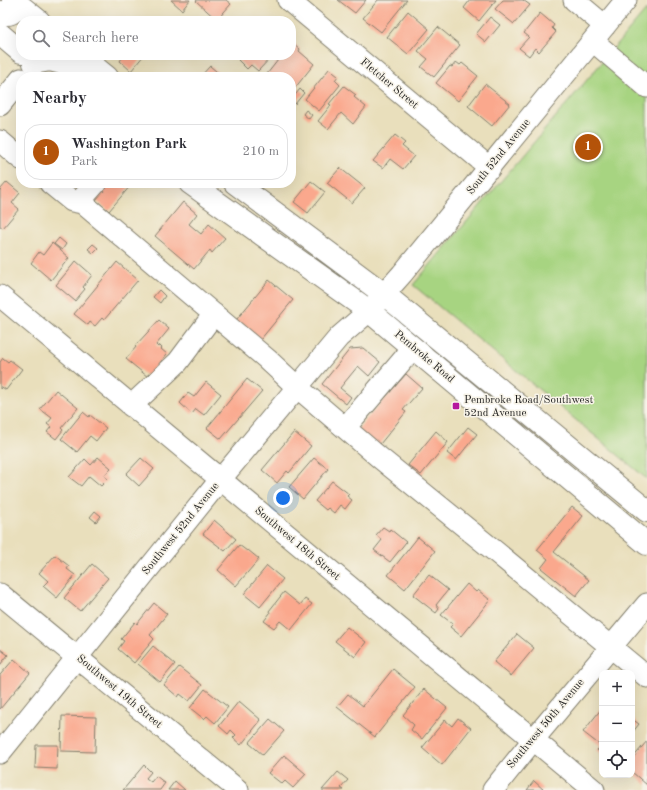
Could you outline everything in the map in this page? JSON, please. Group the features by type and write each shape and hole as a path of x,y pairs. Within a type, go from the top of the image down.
{"main road":[{"path":"11,6 30,16"},
{"path":"0,34 16,54"},
{"path":"25,65 50,60 62,63 75,72"},
{"path":"86,60 100,72"},
{"path":"25,65 41,72"},
{"name":"Pembroke Road","path":"197,188 369,311 647,544"},
{"name":"Pembroke Road","path":"242,188 384,294 647,511"},
{"path":"557,468 595,485 647,526"}],"street":[{"name":"Fletcher Street","path":"288,0 490,168"},
{"path":"574,0 599,34 647,87"},
{"name":"South 52nd Avenue","path":"369,311 402,274 490,168 626,0"},
{"path":"0,105 16,79"},
{"path":"0,141 16,155"},
{"path":"56,188 72,201 82,203 267,358 297,387 380,458 647,677"},
{"path":"82,203 80,201 92,188"},
{"name":"Southwest 18th Street","path":"0,296 594,790"},
{"name":"Southwest 52nd Avenue","path":"0,753 297,387 339,337 369,311"},
{"path":"131,406 178,362 214,314"},
{"path":"350,422 413,348"},
{"name":"Southwest 19th Street","path":"0,594 238,790"},
{"name":"Southwest 50th Avenue","path":"493,790 647,604"}],"green space":[{"path":"647,9 647,479 413,285"}],"building":[{"path":"171,0 190,0 182,10"},
{"path":"226,0 231,4 220,16 213,16 196,1"},
{"path":"338,0 366,0 355,13"},
{"path":"378,0 407,0 381,32 363,18"},
{"path":"470,0 496,0 479,21 464,8"},
{"path":"503,0 523,0 530,5 514,24 495,9"},
{"path":"408,11 429,29 408,54 387,37"},
{"path":"540,13 554,25 552,28 556,32 539,52 535,48 529,56 519,48 529,37 524,33"},
{"path":"490,17 500,25 486,42 476,34"},
{"path":"438,27 460,45 434,77 421,67 428,59 418,51"},
{"path":"296,46 300,49 299,51 314,64 296,87 296,72 269,72 278,60 296,60"},
{"path":"121,60 140,60 131,71"},
{"path":"238,60 268,60 258,71 251,65 247,69"},
{"path":"456,62 460,65 462,63 478,76 458,101 436,83 450,66 452,67"},
{"path":"210,66 217,72 205,72"},
{"path":"329,69 338,76 335,80 340,85 319,111 305,99"},
{"path":"485,84 510,104 492,126 468,106"},
{"path":"344,86 356,95 354,97 366,107 353,124 341,113 328,129 318,121 331,105 329,104"},
{"path":"300,89 304,93 296,103 296,94"},
{"path":"306,110 312,115 309,119 303,114"},
{"path":"395,135 405,143 402,146 414,156 403,169 390,159 383,168 373,161"},
{"path":"340,168 365,188 352,203 327,183"},
{"path":"311,181 325,192 308,213 294,202"},
{"path":"7,182 20,193 12,203 19,209 3,228 0,226 0,190"},
{"path":"102,188 128,188 109,211 93,198"},
{"path":"183,202 197,214 189,224 201,234 209,224 225,238 212,253 210,250 194,269 155,236"},
{"path":"59,238 66,244 62,250 54,244"},
{"path":"52,243 69,258 51,280 31,263 39,252 43,255"},
{"path":"93,244 98,248 93,253 88,249"},
{"path":"76,261 92,275 83,287 85,289 75,301 56,285"},
{"path":"117,262 138,280 104,320 102,318 95,326 90,322 88,325 74,314"},
{"path":"269,280 293,300 256,345 232,325"},
{"path":"159,290 165,296 160,303 153,297"},
{"path":"159,320 169,329 156,345 158,347 159,345 167,354 148,377 126,359 136,347 135,346"},
{"path":"363,348 380,362 369,376 358,366 340,388 351,397 346,404 322,384 350,349"},
{"path":"3,358 8,362 10,360 22,369 6,390 2,387 0,389 0,362"},
{"path":"406,374 422,388 403,410 406,412 376,449 355,432"},
{"path":"247,379 262,391 221,439 207,428"},
{"path":"206,382 221,394 204,415 196,409 192,414 180,403 188,393 194,397"},
{"path":"56,390 78,408 61,428 63,430 56,439 47,432 51,427 47,424 52,418 40,409"},
{"path":"83,412 89,417 90,415 106,428 96,441 90,436 77,452 61,439"},
{"path":"468,427 477,434 456,460 447,453"},
{"path":"436,431 448,442 421,475 408,465"},
{"path":"294,432 311,446 289,473 287,471 277,483 262,470"},
{"path":"98,457 111,468 104,476 108,479 101,486 89,476 81,486 69,477 85,459 91,465"},
{"path":"141,458 154,469 139,486 126,474"},
{"path":"314,458 328,469 303,499 289,487"},
{"path":"332,481 349,494 347,496 352,500 345,509 340,505 334,513 328,508 326,510 315,501"},
{"path":"572,507 583,516 554,552 589,580 576,596 541,568 548,559 537,550"},
{"path":"95,511 101,516 96,522 90,517"},
{"path":"214,520 236,539 225,551 203,534"},
{"path":"383,527 389,531 390,529 406,542 390,562 374,550 382,540 376,535"},
{"path":"418,537 435,551 405,589 388,575"},
{"path":"239,545 259,559 236,586 218,570"},
{"path":"55,555 69,566 67,569 75,575 57,598 43,586 48,581 39,573"},
{"path":"92,564 108,578 80,611 64,598"},
{"path":"267,566 283,579 260,607 244,594"},
{"path":"429,575 448,590 436,605 439,609 436,613 413,595"},
{"path":"467,584 476,592 478,590 490,600 461,636 450,627 453,624 441,615"},
{"path":"284,592 300,605 305,599 312,604 291,630 280,621 274,628 264,621 270,613 269,611"},
{"path":"154,603 167,614 150,635 154,639 134,663 118,649 124,641 121,639 135,622 137,624"},
{"path":"347,627 366,642 355,657 335,641"},
{"path":"517,634 534,648 511,676 494,662"},
{"path":"153,646 175,664 160,682 138,664"},
{"path":"0,649 8,655 0,665"},
{"path":"14,659 30,673 0,709 0,675"},
{"path":"179,667 202,685 189,701 180,694 178,697 164,685"},
{"path":"393,669 415,687 375,737 337,707 348,694 363,706"},
{"path":"205,689 228,707 215,723 207,716 204,719 190,708"},
{"path":"424,689 447,708 422,739 411,730 414,725 403,715"},
{"path":"239,701 261,720 241,745 233,738 236,735 231,730 228,734 219,726"},
{"path":"599,712 599,744 583,732"},
{"path":"62,716 96,717 95,752 61,751"},
{"path":"458,718 471,728 442,765 422,748 445,720 452,726"},
{"path":"270,719 284,731 263,755 249,743"},
{"path":"635,721 639,724 635,729"},
{"path":"647,741 647,785 635,775 635,755"},
{"path":"36,745 58,745 57,769 35,768"},
{"path":"284,755 306,774 293,788 285,781 282,784 268,773"},
{"path":"144,765 151,772 146,778 151,782 156,776 165,783 160,790 123,790"},
{"path":"338,772 348,780 341,788 344,790 322,790"},
{"path":"175,781 185,790 168,790"},
{"path":"534,781 544,790 527,790"}],"place":[{"name":"Washington Park","path":"588,147"},
{"name":"Pembroke Road/Southwest 52nd Avenue","path":"456,406"}]}
